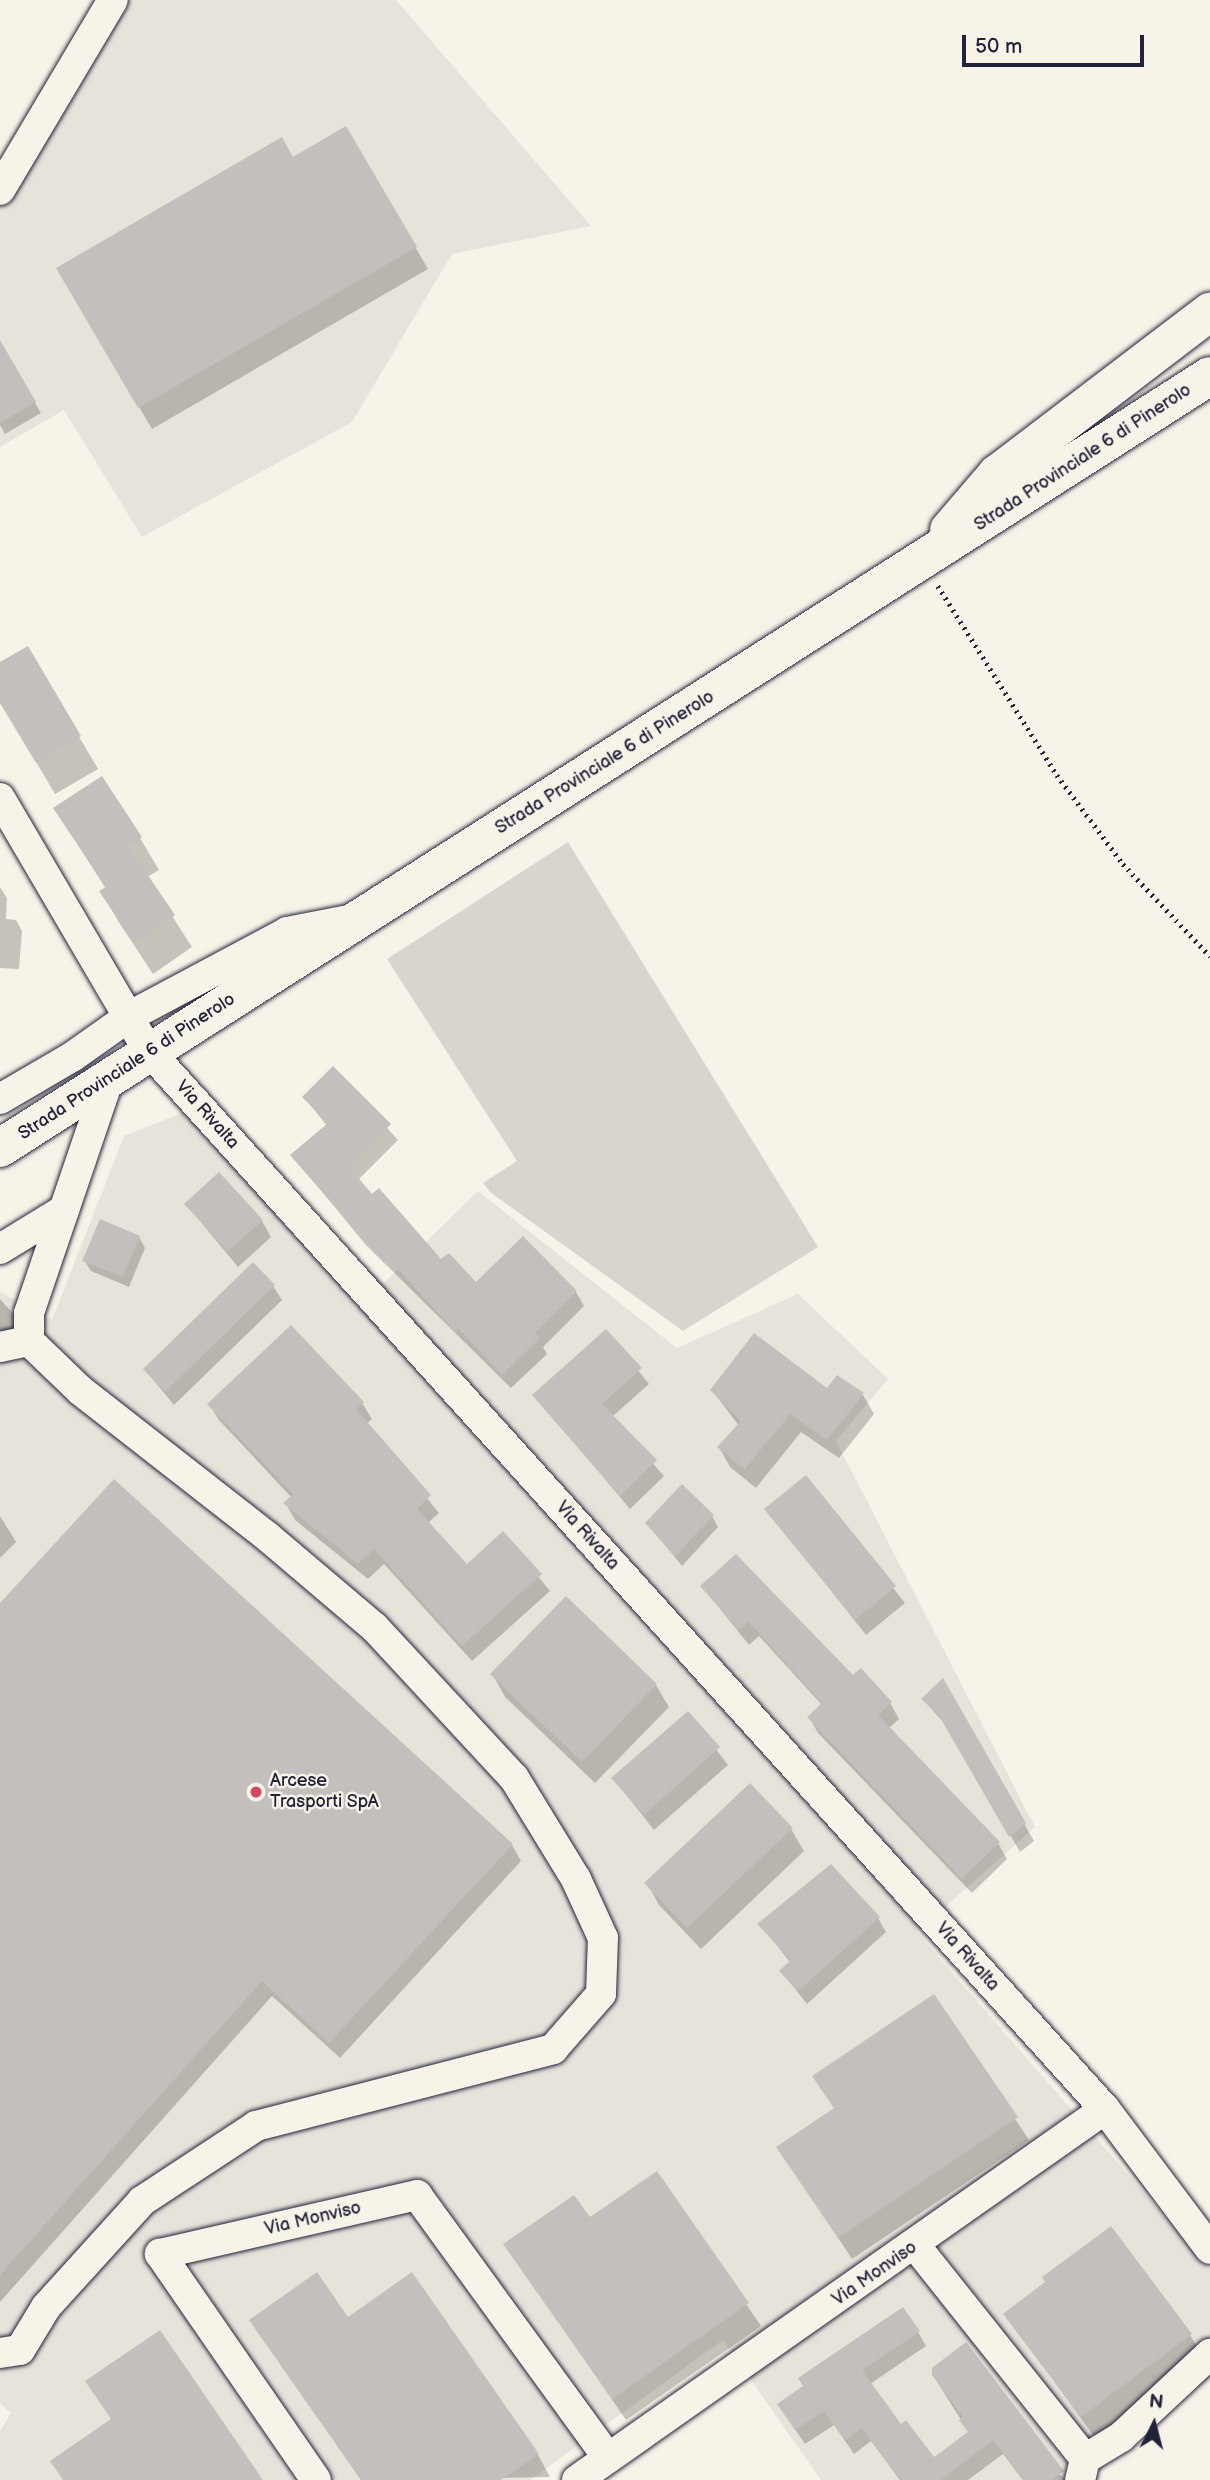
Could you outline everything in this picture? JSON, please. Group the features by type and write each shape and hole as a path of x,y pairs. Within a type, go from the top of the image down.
{"main road":[{"path":"922,561 997,474 1210,312"},
{"name":"Strada Provinciale 6 di Pinerolo","path":"0,1148 148,1050 363,917 1210,376"}],"street":[{"path":"0,190 113,0"},
{"name":"Via Rivalta","path":"0,797 148,1050 1105,2109 1210,2249"},
{"path":"0,1099 72,1057 130,1016 287,932 363,917"},
{"path":"72,1057 148,1050"},
{"path":"0,2353 20,2350 46,2307 142,2201 256,2126 553,2049 601,1994 603,1938 576,1879 514,1778 374,1627 268,1537 80,1391 29,1341 29,1313 110,1075"},
{"path":"0,1249 64,1210"},
{"path":"0,1347 29,1341"},
{"name":"Via Monviso","path":"577,2480 1105,2109"},
{"name":"Via Monviso","path":"316,2480 160,2254 417,2195 608,2458"},
{"path":"915,2245 1083,2470 1210,2354"}],"path":[{"path":"922,561 1057,775 1123,863 1210,956"}],"shaded area":[{"path":"122,0 396,0 591,226 452,254 352,422 142,537 64,410 0,447 0,199"},
{"path":"568,842 818,1247 683,1331 490,1192 483,1183 517,1161 387,959"},
{"path":"182,1113 384,1283 478,1191 677,1348 798,1294 888,1379 836,1441 1035,1827 917,1932 1210,2269 1210,2377 1094,2474 1097,2480 821,2480 723,2340 530,2480 0,2480 0,2431 11,2413 0,2403 0,1292 52,1320 124,1136"}],"building":[{"path":"346,126 417,247 138,408 56,268 282,137 293,157"},
{"path":"0,340 36,402 0,423"},
{"path":"28,646 81,736 36,763 0,703 0,662"},
{"path":"102,776 142,837 128,846 175,915 134,943 99,891 106,887 53,808"},
{"path":"333,1066 391,1124 349,1167 372,1194 379,1188 441,1259 449,1253 476,1282 523,1236 577,1291 535,1333 540,1338 502,1375 458,1328 455,1332 389,1259 384,1263 290,1155 328,1123 302,1097"},
{"path":"219,1172 263,1220 228,1251 184,1204"},
{"path":"100,1219 140,1236 123,1277 82,1261"},
{"path":"253,1262 275,1285 165,1392 143,1369"},
{"path":"291,1325 364,1402 356,1409 431,1495 417,1509 467,1564 503,1531 542,1574 462,1646 374,1549 358,1564 283,1503 293,1494 207,1404"},
{"path":"606,1329 642,1368 602,1404 657,1460 620,1496 532,1395"},
{"path":"754,1333 827,1388 837,1375 864,1393 827,1440 790,1414 745,1469 717,1447 741,1421 710,1390"},
{"path":"806,1475 896,1586 855,1620 764,1509"},
{"name":"Arcese Trasporti SpA","path":"114,1479 513,1844 329,2043 262,1981 0,2275 0,1603"},
{"path":"682,1484 714,1515 675,1556 645,1523"},
{"path":"736,1554 853,1675 861,1668 892,1702 878,1715 1000,1842 962,1879 807,1717 822,1703 749,1622 739,1630 700,1586"},
{"path":"566,1596 657,1684 582,1762 490,1674"},
{"path":"943,1678 1026,1823 1009,1837 938,1714 921,1699"},
{"path":"688,1711 720,1747 644,1815 611,1778"},
{"path":"750,1783 793,1828 687,1928 644,1883"},
{"path":"831,1864 880,1917 798,1991 779,1971 791,1960 757,1924"},
{"path":"934,1994 1018,2117 838,2238 776,2147 834,2108 812,2076"},
{"path":"657,2171 749,2303 612,2399 503,2244 574,2195 590,2217"},
{"path":"1111,2226 1192,2334 1081,2417 1003,2314 1045,2282 1042,2277"},
{"path":"317,2272 348,2317 412,2272 539,2454 501,2480 361,2480 249,2320"},
{"path":"903,2307 920,2331 862,2370 901,2424 906,2420 934,2457 968,2432 959,2420 963,2417 932,2375 932,2368 966,2342 1064,2471 1052,2480 1024,2480 993,2440 941,2480 901,2480 862,2428 845,2440 824,2411 795,2430 777,2404 803,2386 798,2378"},
{"path":"160,2330 263,2480 63,2480 50,2461 111,2419 85,2381"}],"place":[{"name":"Arcese Trasporti SpA","path":"256,1792"}]}
